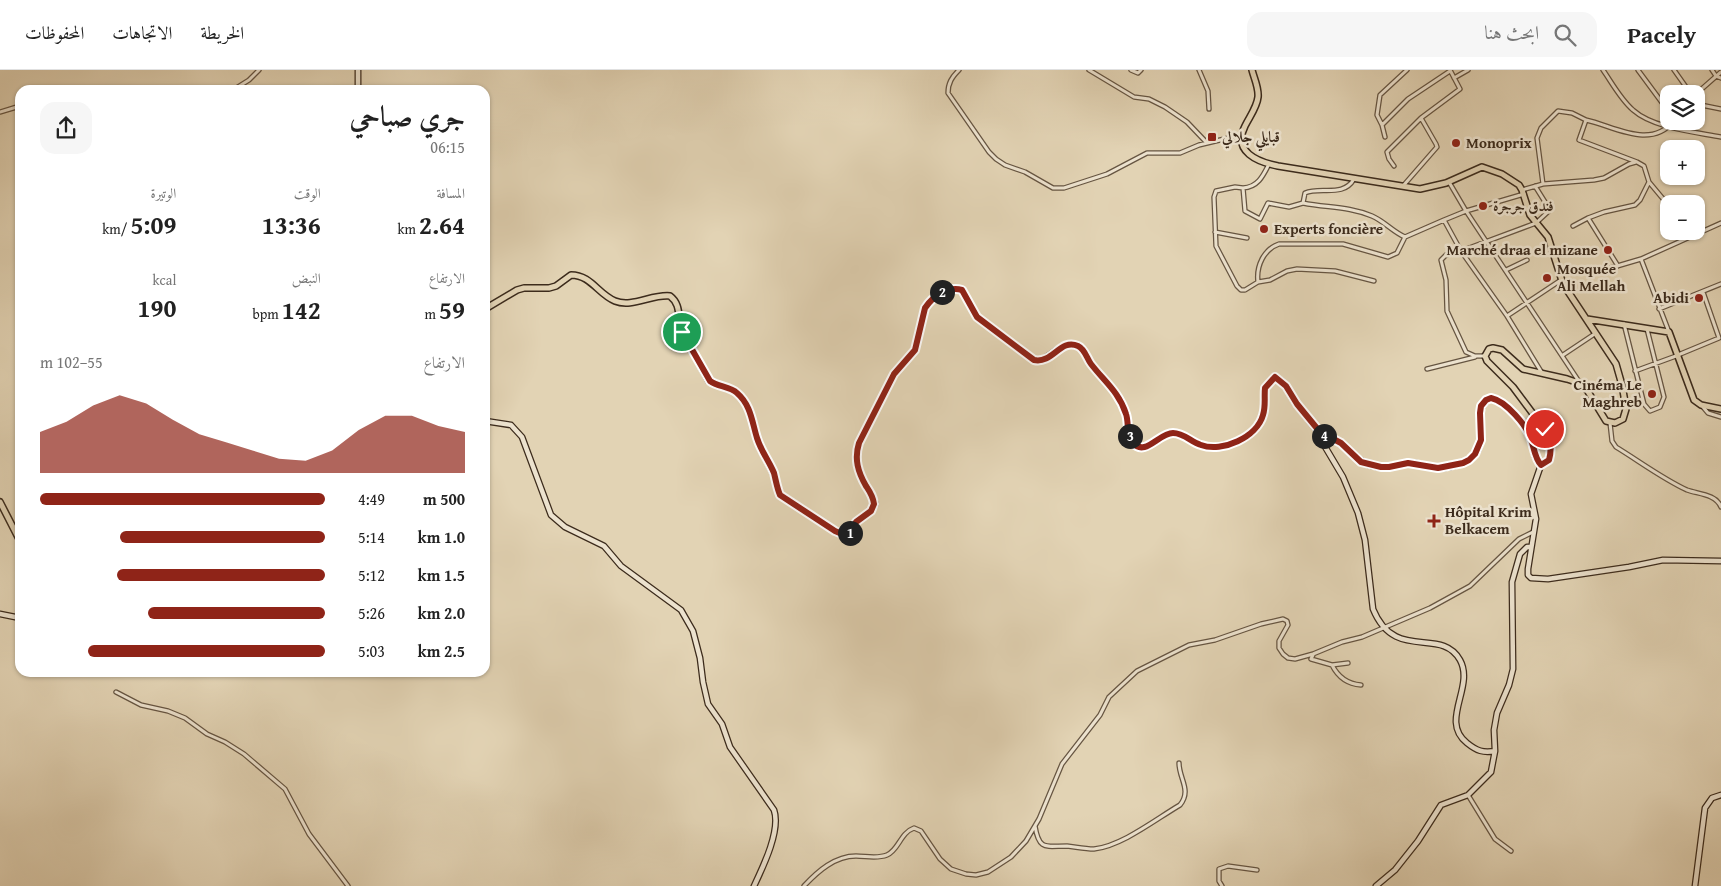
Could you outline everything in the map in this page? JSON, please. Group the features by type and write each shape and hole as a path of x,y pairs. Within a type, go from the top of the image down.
{"main road":[{"path":"490,305 517,290 556,286 571,275 584,277 606,296 622,303 670,296 678,305 679,325 682,332 710,381 731,389 746,404 757,440 773,472 780,495 842,534 850,532 856,522 871,511 874,504 872,495 861,477 858,467 856,452 859,443 894,374 915,350 928,302 943,291 955,288 962,290 977,317 1034,360 1040,362 1046,360 1066,345 1082,348 1092,366 1109,383 1121,402 1128,418 1130,439 1134,445 1145,448 1166,434 1172,433 1179,434 1202,446 1222,446 1241,440 1250,434 1260,423 1265,406 1265,388 1275,377 1286,386 1297,404 1320,432 1341,443 1361,462 1389,467 1408,463 1438,468 1463,463 1475,454 1479,447 1482,433 1481,406 1486,400 1491,398 1503,402 1516,417 1530,437 1537,461 1541,465 1549,460 1551,447 1548,434 1513,387 1487,361 1485,356 1489,349 1498,348 1522,369 1567,378 1582,386 1591,396 1602,416 1610,423 1623,419 1626,409 1616,364 1561,280 1551,241 1536,223 1528,209 1523,192 1514,181 1502,174 1482,167 1449,182 1426,188 1402,187 1269,164 1252,158 1243,143 1242,135 1258,100 1257,86 1252,70"},
{"path":"1587,319 1669,332 1694,400 1702,405 1721,409"},
{"path":"0,502 15,531"}],"street":[{"path":"241,85 259,70"},
{"path":"358,70 358,85"},
{"path":"959,70 952,77 948,85 948,93 989,152 1005,165 1026,172 1053,188 1064,188 1107,174 1147,153 1180,153 1207,143 1242,135"},
{"path":"1089,70 1134,97 1150,99 1165,107 1187,122 1207,143"},
{"path":"1131,70 1138,73 1141,70"},
{"path":"1199,70 1208,91 1209,108"},
{"path":"1386,137 1377,115 1380,95 1407,70"},
{"path":"1382,125 1408,99 1450,70 1460,89 1421,118 1387,152 1394,166"},
{"path":"1454,78 1468,70"},
{"path":"1603,70 1631,109 1645,119 1660,123"},
{"path":"1638,70 1660,100"},
{"path":"1674,70 1685,85"},
{"path":"1712,70 1716,76 1721,78"},
{"path":"1705,86 1721,72"},
{"path":"1705,106 1721,109"},
{"path":"0,112 15,108"},
{"path":"1543,184 1537,138 1541,128 1558,111 1572,113 1586,120 1598,122 1632,135 1649,135 1661,130"},
{"path":"1402,187 1437,148 1421,118"},
{"path":"1586,120 1579,140 1644,166 1649,182 1660,195"},
{"path":"1689,130 1721,137"},
{"path":"1258,282 1257,276 1264,256 1271,247 1279,244 1343,244 1388,257 1397,253 1405,237 1466,211 1543,184 1604,178 1629,164 1637,162"},
{"path":"1269,164 1256,184 1243,188 1235,187 1216,191 1214,197 1216,246 1237,286 1245,290 1258,282 1270,280 1287,271 1297,269 1335,271 1374,281"},
{"path":"1303,203 1302,197 1305,192 1310,190 1341,190 1351,184 1354,179"},
{"path":"1449,182 1466,211 1582,386"},
{"path":"1573,226 1604,212 1635,205 1640,200 1649,182"},
{"path":"1475,356 1466,352 1446,307 1446,280 1441,260 1444,256 1536,223 1550,210 1535,186"},
{"path":"1243,188 1245,211 1260,218 1268,203 1289,207 1303,203 1346,207 1371,215 1399,235 1405,237"},
{"path":"1588,218 1618,266"},
{"path":"1444,220 1460,251 1506,316 1543,374"},
{"path":"1705,229 1721,224"},
{"path":"1215,232 1247,238"},
{"path":"1608,269 1641,259 1679,240"},
{"path":"1641,259 1669,332"},
{"path":"1506,270 1527,260"},
{"path":"1506,316 1561,280"},
{"path":"1659,309 1721,284"},
{"path":"1635,371 1720,337 1703,292"},
{"path":"1624,324 1644,404 1650,411 1660,408 1664,397 1647,328"},
{"path":"1562,355 1596,332"},
{"path":"1427,369 1475,356 1485,356"},
{"path":"1702,405 1708,413 1721,417"},
{"path":"490,422 511,424 522,436 551,515 565,527 604,546 621,566 681,610 693,631 708,704 722,724 730,747 774,810 776,817 770,846 754,886"},
{"path":"1610,423 1612,441 1616,448 1684,488 1715,498 1720,502 1721,507"},
{"path":"1320,432 1324,445 1343,478 1358,513 1365,540 1373,608 1377,618 1392,635 1408,641 1438,644 1447,647 1455,653 1461,661 1464,673 1464,687 1455,722 1458,732 1463,740 1472,748 1482,753 1495,751"},
{"path":"1541,465 1531,494 1536,519 1528,573 1530,577 1536,579 1629,567 1663,560 1721,561"},
{"path":"804,886 816,873 845,856 879,857 894,852 896,846 909,830 914,828 921,831 940,859 951,869 971,874 988,872 1011,857 1026,841 1035,826 1062,764 1100,716 1109,697 1137,671 1188,646 1283,619 1287,620 1288,625 1279,640 1279,648 1283,654 1288,658 1295,659 1313,654 1430,608 1470,586 1519,539 1534,532"},
{"path":"1376,886 1396,870 1418,841 1441,805 1468,795 1490,772 1495,751 1494,730 1497,714 1509,685 1512,669 1512,582 1520,554 1527,547 1531,547"},
{"path":"0,614 15,617"},
{"path":"1313,654 1311,659 1332,665 1348,663"},
{"path":"1332,665 1336,672 1347,682 1362,685"},
{"path":"116,692 141,705 168,710 185,718 207,734 225,742 244,754 285,789 309,834 348,886"},
{"path":"1035,826 1037,840 1048,847 1069,846 1093,849 1108,846 1127,837 1180,805 1185,799 1186,793 1179,770 1180,763"},
{"path":"1695,886 1704,808 1712,798 1721,794"},
{"path":"1468,795 1495,839 1511,851"},
{"path":"1222,886 1219,881 1219,869 1228,866 1257,870"}],"place":[{"name":"قبايلي جلالي","path":"1212,137"},
{"name":"Monoprix","path":"1456,143"},
{"name":"فندق جرجرة","path":"1483,206"},
{"name":"Experts foncière","path":"1264,229"},
{"name":"Marché draa el mizane","path":"1608,250"},
{"name":"Mosquée Ali Mellah","path":"1547,278"},
{"name":"Abidi","path":"1699,298"},
{"name":"Cinéma Le Maghreb","path":"1652,394"},
{"name":"Hôpital Krim Belkacem","path":"1434,521"}],"route":[{"path":"682,332 710,381 731,389 746,404 757,440 773,472 780,495 842,534 850,532 856,522 874,507 874,500 861,477 856,460 859,443 894,374 915,350 928,302 943,291 955,288 962,290 977,317 1026,356 1034,360 1040,362 1046,360 1066,345 1072,344 1082,348 1092,366 1109,383 1121,402 1128,418 1130,439 1134,445 1140,447 1145,448 1166,434 1172,433 1179,434 1202,446 1222,446 1241,440 1250,434 1260,423 1265,406 1265,388 1275,377 1283,382 1297,404 1320,432 1326,437 1341,443 1361,462 1381,467 1408,463 1438,468 1469,460 1475,454 1481,440 1481,406 1486,400 1491,398 1503,402 1516,417 1530,437 1537,461 1541,465 1549,460 1551,447 1545,429"}]}
